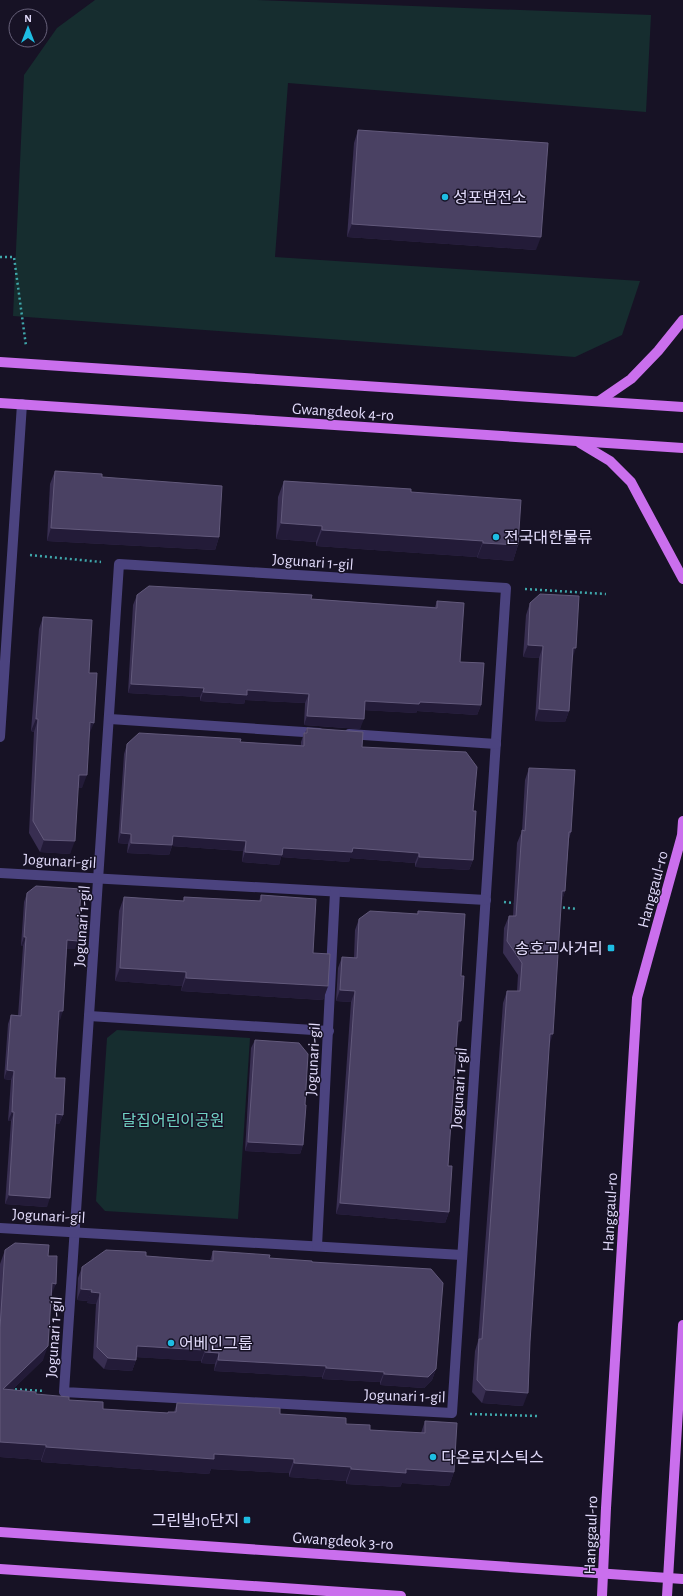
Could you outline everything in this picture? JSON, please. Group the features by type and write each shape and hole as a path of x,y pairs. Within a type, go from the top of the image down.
{"main road":[{"path":"600,401 632,379 658,351 683,320"},
{"name":"Gwangdeok 4-ro","path":"0,362 683,406"},
{"name":"Gwangdeok 4-ro","path":"0,403 683,448"},
{"path":"579,442 610,461 631,482 683,578"},
{"name":"Hanggaul-ro","path":"602,1596 637,998 682,839 683,821"},
{"path":"667,1596 683,1325"},
{"name":"Gwangdeok 3-ro","path":"0,1532 683,1579"},
{"path":"0,1569 401,1596"}],"street":[{"path":"0,737 22,404"},
{"name":"Jogunari 1-gil","path":"119,564 506,588 452,1413 64,1392 89,1016 100,877 119,564"},
{"path":"110,719 496,744"},
{"name":"Jogunari-gil","path":"0,873 100,877 335,892 329,1030 316,1246 75,1231 0,1228"},
{"path":"335,892 486,900"},
{"path":"89,1016 329,1030"},
{"path":"316,1246 462,1256"}],"path":[{"path":"0,257 14,257 28,364"},
{"path":"13,554 119,564"},
{"path":"506,588 606,594"},
{"path":"486,900 516,903"},
{"path":"554,907 577,909"},
{"path":"7,1389 64,1392"},
{"path":"452,1413 539,1416"}],"green space":[{"path":"95,0 257,0 651,15 646,112 288,83 275,257 640,281 622,335 575,357 13,316 24,75 43,48 48,48 48,41 57,28"},
{"name":"달집어린이공원","path":"117,1030 250,1038 238,1219 105,1211 96,1201 107,1038"}],"building":[{"name":"성포변전소","path":"358,130 548,143 541,237 352,224"},
{"path":"55,471 102,474 102,477 222,486 219,537 51,528"},
{"path":"284,481 411,489 411,492 521,500 518,545 483,543 483,541 322,530 322,526 281,523"},
{"path":"149,586 312,595 311,599 437,608 437,601 464,603 460,662 484,663 481,705 365,701 364,719 307,716 309,694 247,690 247,695 203,692 204,688 131,684 137,595"},
{"path":"540,594 579,596 576,648 573,648 569,711 539,709 543,646 528,645 530,603"},
{"path":"43,617 92,620 89,673 97,673 94,723 90,722 87,775 79,775 75,841 44,840 33,821 38,719 36,719"},
{"path":"307,728 363,732 362,747 466,752 477,767 473,811 476,811 473,860 419,857 419,853 353,848 352,852 283,848 282,855 245,852 246,841 173,836 172,845 131,843 131,834 121,833 127,744 139,733 241,739 240,742 304,746 304,733 307,733"},
{"path":"529,768 575,770 565,891 562,891 553,1034 550,1034 528,1393 486,1390 477,1380 479,1339 482,1339 507,991 520,991 522,963 507,941 509,916 516,916 522,830 525,831"},
{"path":"36,886 81,889 78,941 67,940 63,1011 59,1011 55,1078 65,1078 63,1115 56,1114 50,1198 9,1195 14,1112 12,1112 14,1071 7,1070 11,1015 21,1016 27,893"},
{"path":"261,895 316,899 313,953 330,954 328,986 186,978 186,972 120,968 124,897 184,901 184,897 261,901"},
{"path":"370,911 418,914 418,911 465,914 461,976 464,976 461,1021 458,1021 448,1166 452,1166 449,1212 340,1203 355,991 340,990 342,957 357,958 359,919"},
{"path":"255,1040 299,1043 308,1054 303,1145 248,1142"},
{"path":"15,1243 49,1245 48,1256 57,1256 56,1284 52,1283 48,1346 3,1389 69,1397 69,1400 103,1402 103,1409 168,1413 176,1412 177,1403 280,1408 280,1414 346,1418 346,1424 370,1425 370,1430 425,1433 425,1421 457,1423 454,1472 406,1469 406,1473 294,1463 294,1459 214,1454 214,1459 46,1447 46,1445 0,1442 0,1328 5,1250"},
{"path":"106,1250 146,1252 146,1256 213,1261 213,1251 270,1255 269,1258 312,1262 431,1269 443,1283 436,1369 428,1377 384,1374 384,1372 326,1368 326,1366 218,1360 219,1353 205,1352 205,1350 137,1346 136,1360 108,1358 97,1347 100,1293 91,1292 92,1290 81,1289 82,1267"}],"place":[{"name":"성포변전소","path":"445,197"},
{"name":"전국대한물류","path":"496,537"},
{"name":"송호고사거리","path":"611,948"},
{"name":"어베인그룹","path":"171,1343"},
{"name":"다온로지스틱스","path":"433,1457"},
{"name":"그린빌10단지","path":"247,1520"}]}
